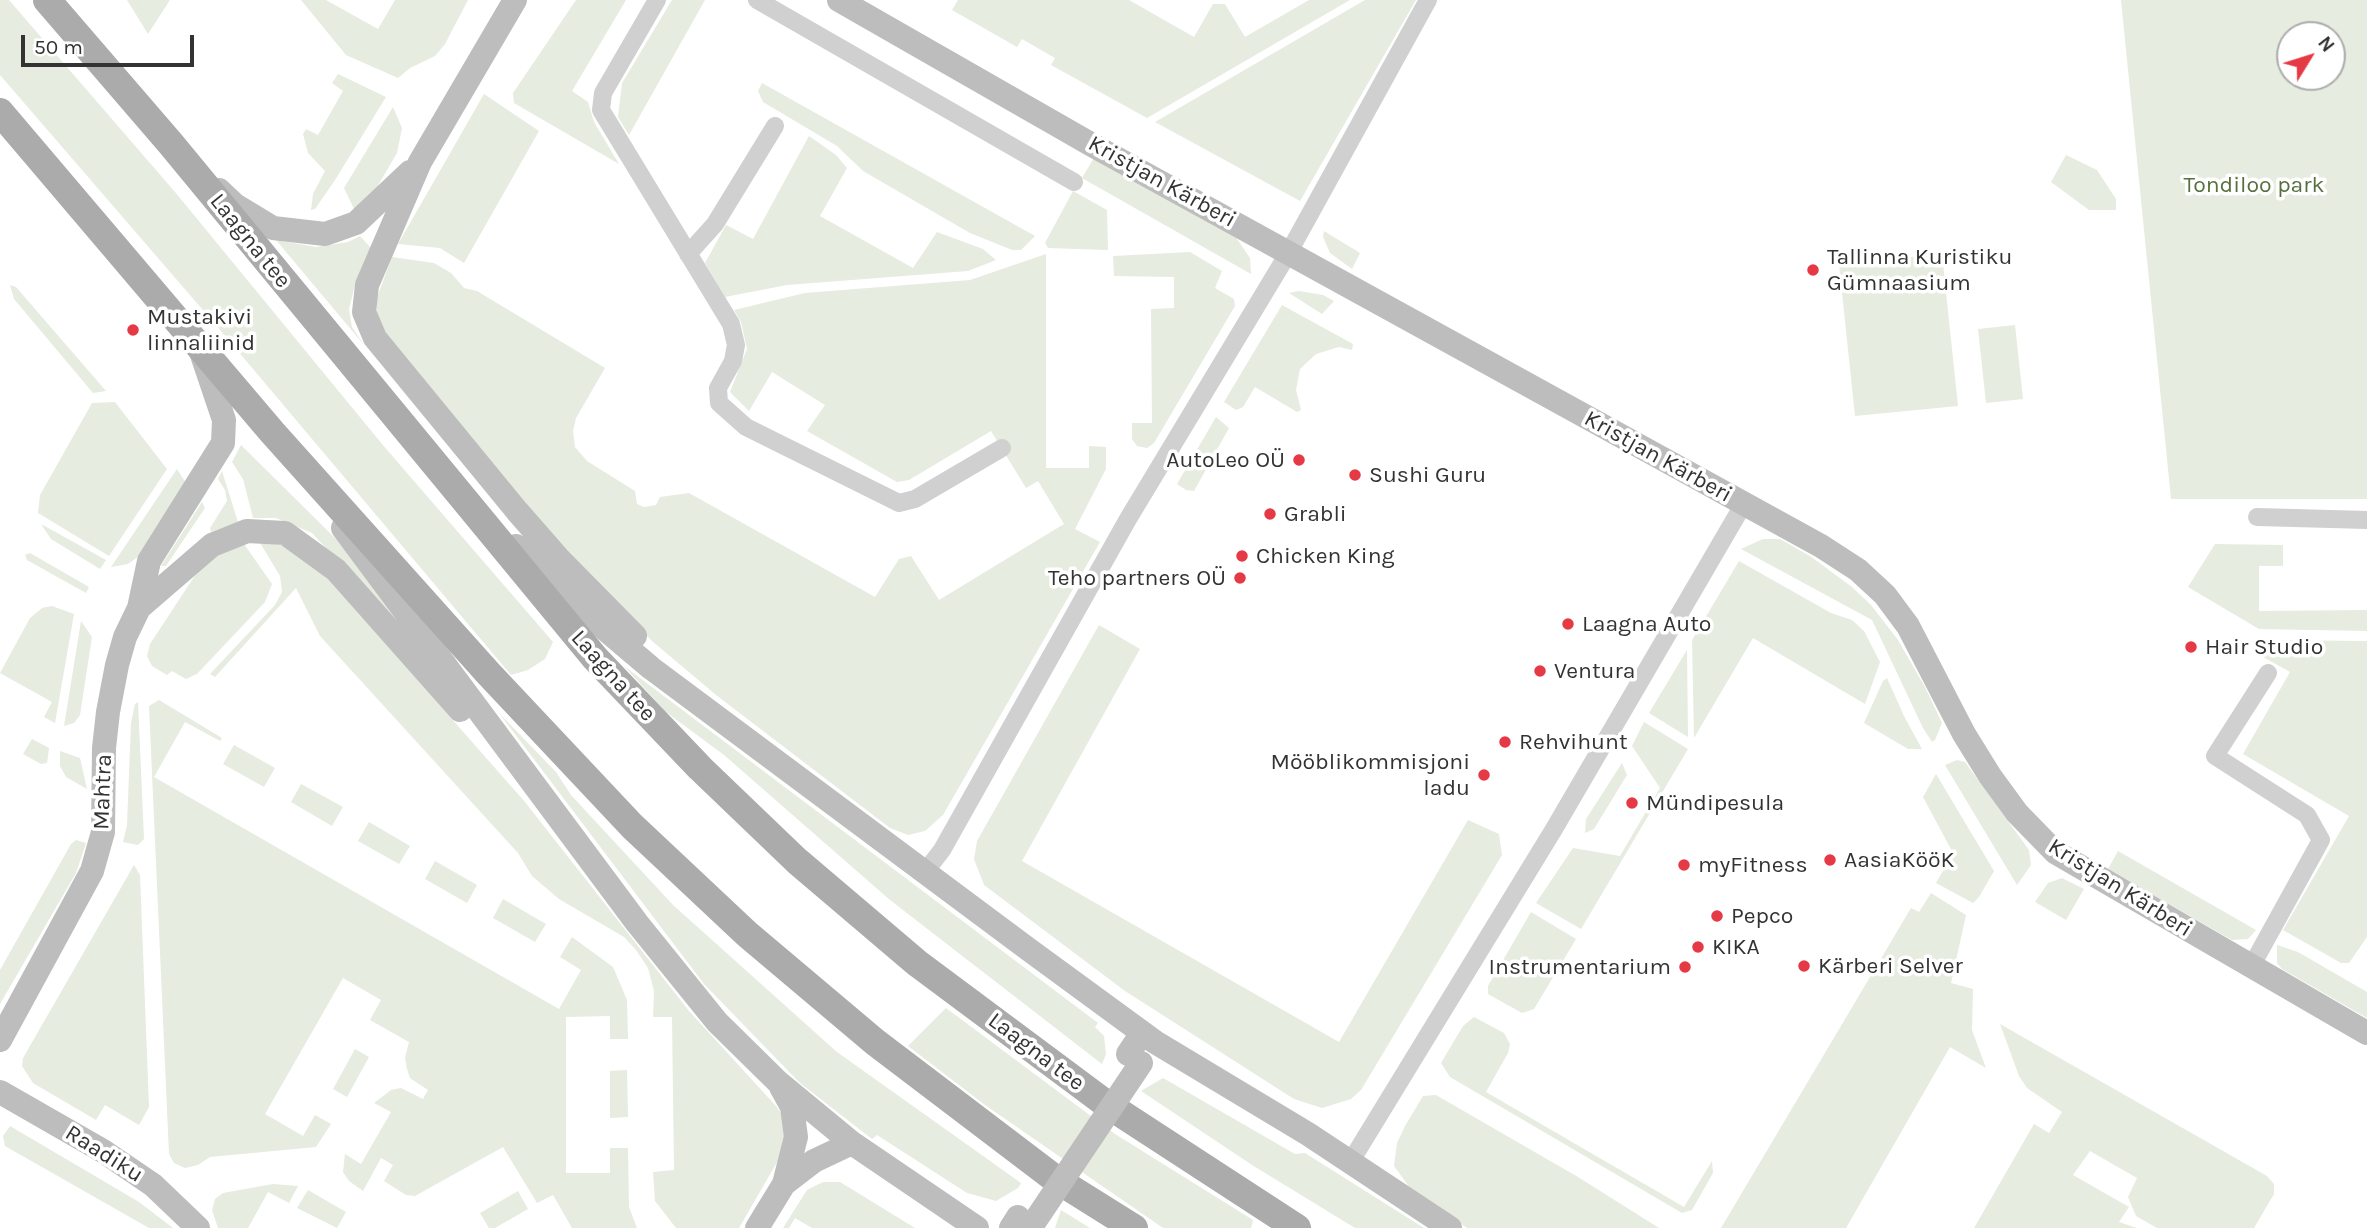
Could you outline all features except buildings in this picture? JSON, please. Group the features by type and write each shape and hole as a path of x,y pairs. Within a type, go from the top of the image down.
{"main road":[{"name":"Laagna tee","path":"47,0 171,144 595,658 700,768 797,861 917,964 1105,1103 1297,1228"},
{"path":"0,112 272,432 488,673 632,826 747,934 875,1042 1054,1178 1134,1228"}],"street":[{"path":"515,0 421,162 367,285 364,312 375,338 559,559 720,718"},
{"path":"657,0 603,93 601,110 732,324 736,345 733,361 718,388 719,403 746,427 899,503 915,499 1002,448"},
{"path":"757,0 1074,182"},
{"name":"Kristjan Kärberi","path":"839,0 1094,146 1821,546 1858,570 1885,596 1908,626 1958,723 1990,776 2017,813 2055,852 2367,1033"},
{"path":"925,872 946,843 1128,519 1289,252 1428,0"},
{"path":"688,254 715,224 775,126"},
{"path":"171,144 235,205 273,228 307,233 325,234 356,223 421,162"},
{"path":"139,608 149,561 223,443 224,421 199,346"},
{"path":"272,432 566,828 681,979 718,1022 778,1082 852,1143 977,1228"},
{"path":"436,468 579,607 652,668 1149,1037 1351,1161 1450,1228"},
{"path":"1351,1161 1548,839 1743,505"},
{"path":"2257,517 2367,520"},
{"path":"139,608 212,545 247,531 285,533 336,570 566,828"},
{"name":"Mahtra","path":"0,1040 92,871 103,832 104,748 108,712 122,646 139,608"},
{"path":"2251,967 2321,840 2306,814 2216,756 2268,673"},
{"path":"1022,1225 1149,1037"},
{"path":"757,1228 784,1184 796,1137 792,1107 778,1082"},
{"name":"Raadiku","path":"0,1092 103,1151 153,1185 198,1228"},
{"path":"784,1184 814,1161 852,1143"}],"green space":[{"path":"0,0 9,0 175,192 382,444 553,642 545,659 528,670 511,675 221,331 0,75"},
{"path":"127,0 170,0 148,34"},
{"path":"301,0 326,0 378,29 395,0 468,0 445,44 435,56 410,68 398,78 346,55"},
{"path":"576,0 626,0 572,91 588,102 594,122 619,164 514,103 513,93"},
{"path":"672,0 705,0 629,135 618,117 622,83"},
{"path":"958,0 1129,0 1194,37 1213,4 1225,4 1245,37 1309,0 1350,0 1147,118 1051,65 1055,58 1022,39 1017,47 952,10"},
{"path":"1365,0 1416,0 1300,201 1155,122"},
{"name":"Tondiloo park","path":"2121,0 2367,0 2367,499 2171,499"},
{"path":"338,74 386,97 335,180 315,209 311,210 313,194 325,171 308,153 303,134 306,129 318,135 343,91 332,83"},
{"path":"762,83 1035,236 1021,250 1012,250 970,233 863,171 837,146 763,102 758,91"},
{"path":"484,94 539,131 464,263 440,248 398,244"},
{"path":"393,107 402,128 397,153 373,194 355,211 344,188"},
{"path":"809,136 836,155 847,168 820,216 913,268 937,232 983,249 996,260 968,271 787,285 725,297 705,263 726,225 753,239"},
{"path":"2066,155 2097,170 2116,199 2116,210 2089,210 2051,182"},
{"path":"1095,156 1233,233 1250,258 1251,274 1082,178"},
{"path":"1073,191 1107,210 1108,250 1048,248 1045,243"},
{"path":"1324,231 1360,253 1352,269 1330,253 1323,237"},
{"path":"360,236 371,248 356,281 349,309 352,327 364,345 276,240 316,247 348,242"},
{"path":"1190,252 1222,271 1215,288 1234,299 1235,306 1154,443 1147,448 1137,446 1132,439 1132,423 1152,423 1151,309 1174,308 1174,277 1114,276 1113,256"},
{"path":"1046,254 1046,468 1089,468 1089,446 1106,447 1106,469 1075,529 1100,542 943,815 925,831 908,835 890,828 716,695 652,641 564,551 386,338 377,319 376,300 392,257 434,263 451,273 464,288 477,291 605,368 576,418 573,431 575,447 587,461 635,491 637,504 644,507 656,505 660,497 689,493 875,597 899,559 911,556 939,600 1064,524 1038,481 1026,488 991,431 909,480 897,482 807,431 825,405 772,372 749,411 730,392 747,349 741,322 734,310 805,293 970,280"},
{"path":"1942,254 1958,406 1855,416 1839,264"},
{"path":"10,285 16,287 106,391 93,393 14,299"},
{"path":"1299,291 1323,295 1334,301 1322,314 1289,293"},
{"path":"1282,305 1353,344 1352,350 1339,347 1316,354 1300,369 1296,390 1301,410 1297,412 1255,387 1243,407 1236,410 1224,402"},
{"path":"2015,325 2023,399 1986,403 1978,329"},
{"path":"115,402 167,469 109,556 38,513 40,495 92,403"},
{"path":"1216,417 1229,428 1194,491 1186,490 1177,484"},
{"path":"241,445 337,540 434,665 312,533 276,518 253,518 243,479 232,462"},
{"path":"177,469 186,483 139,556 128,564 111,567"},
{"path":"222,471 238,522 211,532 210,528 227,501 225,490 218,479"},
{"path":"202,502 205,508 166,566 161,566"},
{"path":"41,524 106,560 100,569 51,539"},
{"path":"1763,539 1780,539 1810,556 1852,587 1871,605 1898,640 1925,687 1942,723 1935,740 1932,742 1923,728 1872,620 1741,549"},
{"path":"259,541 281,545 317,566 525,802 689,1011 783,1116 785,1139 780,1157 739,1228 676,1228 655,1201 653,1172 674,1170 672,1017 653,1017 654,991 648,968 636,950 624,937 559,899 532,876 518,853 320,636 296,588 215,677 210,674 275,605 282,592 280,576"},
{"path":"244,544 272,584 265,602 197,674 186,679 172,671 167,675 152,666 147,656 150,644 194,577 212,557"},
{"path":"2215,544 2283,545 2283,566 2259,566 2259,611 2367,610 2367,631 2259,629 2188,587"},
{"path":"30,553 89,587 86,593 27,560 25,555"},
{"path":"1739,561 1831,613 1852,620 1864,631 1880,662 1865,704 1753,638 1694,738 1692,640"},
{"path":"52,606 74,614 55,723 44,717 52,702 0,673 30,618 42,608"},
{"path":"81,621 92,637 80,715 74,723 64,726"},
{"path":"1099,625 1140,649 1022,861 1339,1042 1468,820 1499,834 1502,855 1361,1090 1351,1099 1322,1108 1294,1099 1125,991 984,885 974,859 977,841"},
{"path":"2263,640 2367,641 2367,937 2349,963 2341,963 2283,930 2349,816 2243,754 2290,672 2256,653"},
{"path":"1687,650 1688,737 1649,713"},
{"path":"624,666 1098,1023 1095,1027 1104,1036 1106,1054 1102,1064 890,900 724,755 666,712"},
{"path":"1887,678 1922,749 1908,749 1864,723 1883,681"},
{"path":"159,700 222,738 220,741 185,722 154,777 559,1009 581,970 560,957 572,937 613,967 627,1000 628,1039 610,1039 610,1016 566,1017 566,1173 610,1173 610,1148 628,1148 629,1207 637,1228 572,1228 553,1195 537,1203 503,1147 415,1196 406,1195 384,1181 393,1165 381,1158 363,1191 349,1181 343,1172 345,1154 361,1164 391,1112 374,1103 391,1090 401,1088 423,1099 428,1090 410,1078 405,1058 409,1042 370,1020 381,1000 343,978 265,1114 303,1136 315,1115 331,1124 316,1147 210,1157 198,1165 185,1168 174,1163 169,1154 149,706"},
{"path":"138,702 144,839 138,845 123,842 127,825 131,723 135,704"},
{"path":"499,713 556,772 571,795 673,905 837,1052 1021,1183 1018,1188 996,1201 967,1193 877,1135 872,1139 800,1083 704,984"},
{"path":"1644,722 1688,749 1581,929 1536,903 1573,848 1620,856 1660,788 1632,746"},
{"path":"32,739 49,748 47,763 41,764 23,754"},
{"path":"234,745 275,768 264,787 223,764"},
{"path":"60,751 80,758 87,789 66,777 60,766"},
{"path":"1957,760 1965,762 2029,850 2031,865 2017,885 1945,765"},
{"path":"1622,763 1627,775 1594,829 1585,833 1586,819"},
{"path":"1936,774 1994,871 1973,903 1936,883 1953,853 1923,797"},
{"path":"301,784 343,807 332,826 291,802"},
{"path":"369,822 410,846 399,864 358,841"},
{"path":"76,840 86,843 76,873 0,1004 0,970 71,844"},
{"path":"2118,851 2256,930 2248,939 2232,940 2108,869"},
{"path":"435,861 477,885 467,903 425,879"},
{"path":"134,865 140,875 149,1107 139,1125 105,1105 96,1120 33,1083 22,1066 23,1058"},
{"path":"2062,878 2084,889 2066,920 2035,902 2048,883"},
{"path":"1931,893 1966,915 1951,983 1973,989 1972,1030 1986,1068 1950,1047 1846,1228 1721,1228 1911,908 1919,912"},
{"path":"503,899 546,924 535,942 493,918"},
{"path":"1531,912 1576,939 1534,1009 1522,1013 1488,994 1488,986"},
{"path":"2277,945 2298,952 2367,992 2367,1018 2282,969 2277,963"},
{"path":"946,1008 1115,1134 1253,1220 1251,1228 1163,1228 985,1105 908,1046"},
{"path":"1474,1017 1504,1033 1510,1044 1508,1053 1486,1092 1684,1207 1712,1161 1713,1173 1692,1210 1682,1213 1450,1077 1441,1063 1463,1026"},
{"path":"2000,1024 2267,1176 2274,1184 2274,1194 2254,1228 2157,1228 2136,1216 2128,1197 2137,1178 2090,1151 2073,1175 2129,1207 2119,1222 2137,1228 1974,1228 2034,1124 2049,1133 2062,1112 2027,1088 2019,1076"},
{"path":"355,1049 369,1057 347,1097 333,1089"},
{"path":"627,1070 628,1117 610,1118 610,1071"},
{"path":"1163,1078 1295,1154 1305,1153 1424,1228 1355,1228 1252,1165 1141,1091"},
{"path":"1436,1095 1578,1177 1659,1228 1467,1228 1410,1188 1394,1166 1397,1143 1405,1126 1423,1096"},
{"path":"10,1126 139,1202 173,1228 149,1228 5,1146 3,1136"},
{"path":"823,1182 840,1182 915,1228 812,1228 795,1218 789,1228 783,1228 807,1190"},
{"path":"273,1184 298,1186 289,1203 268,1192 248,1228 218,1228 212,1210 215,1199 223,1193"},
{"path":"308,1190 346,1212 337,1228 297,1208"},
{"path":"518,1191 528,1209 495,1228 489,1228 480,1213"},
{"path":"1061,1210 1090,1228 1055,1228"}],"place":[{"name":"Tallinna Kuristiku Gümnaasium","path":"1813,270"},
{"name":"Mustakivi linnaliinid","path":"133,330"},
{"name":"AutoLeo OÜ","path":"1299,460"},
{"name":"Sushi Guru","path":"1355,475"},
{"name":"Grabli","path":"1270,514"},
{"name":"Chicken King","path":"1242,556"},
{"name":"Teho partners OÜ","path":"1240,578"},
{"name":"Laagna Auto","path":"1568,624"},
{"name":"Hair Studio","path":"2191,647"},
{"name":"Ventura","path":"1540,671"},
{"name":"Rehvihunt","path":"1505,742"},
{"name":"Mööblikommisjoni ladu","path":"1484,775"},
{"name":"Mündipesula","path":"1632,803"},
{"name":"AasiaKööK","path":"1830,860"},
{"name":"myFitness","path":"1684,865"},
{"name":"Pepco","path":"1717,916"},
{"name":"KIKA","path":"1698,947"},
{"name":"Kärberi Selver","path":"1804,966"},
{"name":"Instrumentarium","path":"1685,967"}]}
